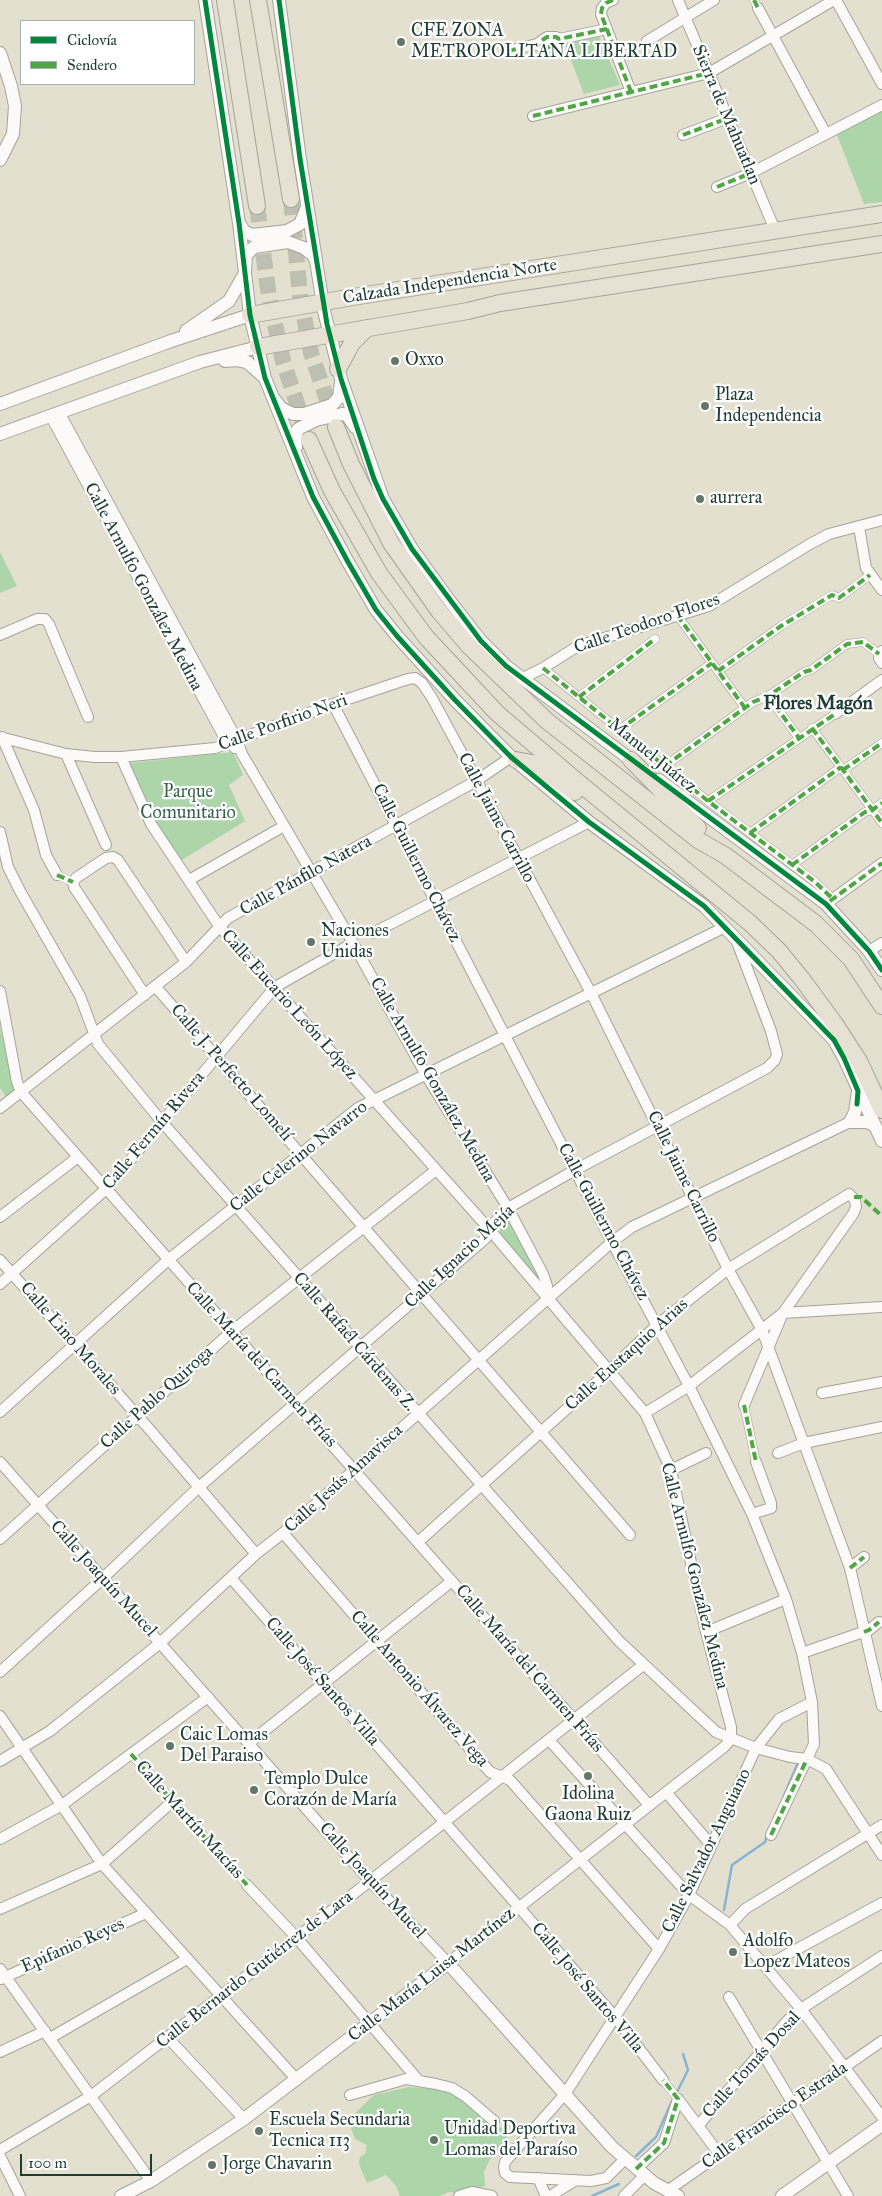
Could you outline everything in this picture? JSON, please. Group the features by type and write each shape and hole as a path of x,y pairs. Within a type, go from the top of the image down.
{"main road":[{"path":"224,0 257,206"},
{"path":"258,0 291,199"},
{"name":"Calzada Independencia Norte","path":"250,315 353,297 882,214"},
{"name":"Calzada Independencia Norte","path":"258,347 468,311 500,303 882,244"},
{"path":"340,374 355,338 367,328"},
{"path":"336,427 352,464 391,542 439,611 469,646 547,721 698,840 726,856 816,924 851,960 882,1006"},
{"path":"309,440 332,490 379,573 426,637 497,714 750,923 779,951 835,1024 859,1062 882,1110"},
{"path":"514,759 532,763 600,808 637,829"},
{"path":"631,760 726,856"}],"street":[{"path":"205,0 239,223 250,315 265,378 321,513 376,610 424,667 514,759 589,822 704,906 723,928 834,1040 882,1141"},
{"path":"279,0 308,206 323,303 330,334 340,374 383,499 412,549 481,641 520,679 829,901 882,970"},
{"path":"613,0 602,8 601,14 631,92"},
{"name":"Sierra de Mahuatlan","path":"678,0 774,230"},
{"path":"647,41 714,0"},
{"path":"533,116 562,109 571,102 577,101 584,104 709,73 835,0 882,84"},
{"path":"756,4 826,134"},
{"path":"508,51 537,44 547,37 559,39 607,29"},
{"path":"0,53 11,86 14,114 13,134 0,160"},
{"path":"717,187 751,173 882,104"},
{"path":"683,135 728,118"},
{"path":"239,223 244,231 252,235 287,231 300,224 308,206"},
{"path":"171,340 229,301 245,273 246,255 258,245 282,241 304,248 312,255 317,264"},
{"name":"Calzada Independencia Norte","path":"0,404 171,340 250,315"},
{"name":"Calzada Independencia Norte","path":"0,434 200,362 258,347"},
{"path":"200,362 242,360 247,362 265,378"},
{"path":"272,396 281,408 292,414 304,414 327,408 336,401 340,392 340,374"},
{"name":"Calle Arnulfo González Medina","path":"55,413 234,742 313,872 426,1076 508,1208 543,1274 548,1286 549,1298 645,1413 672,1470 706,1632 731,1727 731,1739"},
{"path":"298,460 296,438 298,429 316,420 342,414 347,415 362,440"},
{"name":"Calle Teodoro Flores","path":"520,679 543,668 578,646 709,606 829,534 882,520"},
{"path":"859,527 863,559 870,574 882,590"},
{"path":"718,671 781,626 832,595 839,598 870,574"},
{"path":"677,615 745,708"},
{"path":"0,635 37,619 44,619 49,624 88,717"},
{"path":"579,697 655,639"},
{"path":"665,766 745,708 768,696 804,672 811,670 847,644 863,642 881,656"},
{"path":"619,730 712,663"},
{"name":"Manuel Juárez","path":"543,668 708,801 815,882 829,901"},
{"name":"Calle Porfirio Neri","path":"1,737 66,754 121,757 215,748 333,704 415,678"},
{"name":"Calle Jaime Carrillo","path":"415,678 432,698 591,993 728,1269 762,1330 850,1568 882,1706"},
{"path":"708,801 882,680"},
{"path":"768,696 799,738"},
{"name":"Calle Guillermo Chávez","path":"333,704 612,1242 689,1386 752,1514 786,1599 802,1653 812,1702 814,1744 771,1835"},
{"path":"812,728 882,823"},
{"path":"1,737 34,810 46,854 57,875 73,882"},
{"path":"750,833 842,768 882,744"},
{"path":"66,754 106,845"},
{"name":"Calle Eucario León López","path":"121,757 151,824 219,926 549,1298"},
{"name":"Calle Pánfilo Natera","path":"0,1108 186,962 228,918 396,827 514,759"},
{"path":"792,865 865,812 872,810 882,803"},
{"path":"373,933 519,860 589,822"},
{"path":"190,880 284,826"},
{"name":"Calle Rafaél Cárdenas Z.","path":"0,832 4,869 20,891 80,996 102,1050 235,1206 619,1642 716,1732 756,1748 790,1757 807,1759"},
{"path":"73,882 106,858 112,857 118,860 186,962"},
{"path":"829,901 882,863"},
{"path":"73,882 74,887 145,995"},
{"name":"Calle Celerino Navarro","path":"0,1412 168,1260 358,1108 723,928"},
{"name":"Calle Ignacio Mejía","path":"0,1672 199,1487 486,1238 490,1230 508,1208 575,1170 767,1068 775,1060 777,1054 771,1031 737,942"},
{"name":"Calle Fermín Rivera","path":"0,1284 106,1189 275,987 353,943"},
{"path":"869,952 882,943"},
{"name":"Calle J. Perfecto Lomelí","path":"156,986 630,1535"},
{"name":"Calle María del Carmen Frías","path":"0,991 17,1082 21,1092 649,1805"},
{"path":"858,1091 855,1112 850,1122 867,1122 875,1126"},
{"name":"Calle Jesús Amavisca","path":"0,1761 50,1731 160,1643 256,1554 284,1533 612,1242 632,1227 850,1122"},
{"path":"0,1217 78,1157"},
{"name":"Calle Pablo Quiroga","path":"0,1539 231,1332 436,1170"},
{"name":"Calle Eustaquio Arias","path":"418,1542 609,1372 657,1325 728,1269 844,1196 849,1194 854,1196 856,1207 853,1214 783,1313"},
{"name":"Calle Lino Morales","path":"0,1260 138,1416 256,1554"},
{"path":"645,1413 689,1386 783,1313 882,1307"},
{"path":"752,1514 771,1508 771,1503 756,1462 744,1405 783,1313"},
{"path":"822,1393 882,1382"},
{"path":"778,1453 804,1443 882,1427"},
{"path":"672,1470 706,1453"},
{"name":"Calle Joaquín Mucel","path":"0,1462 370,1881 448,1963 565,2094 640,2173 673,2194"},
{"name":"Calle Antonio Álvarez Vega","path":"284,1533 490,1772 510,1780 658,1949"},
{"path":"850,1568 864,1557"},
{"name":"Calle José Santos Villa","path":"231,1578 615,2016 720,2155"},
{"path":"249,1743 452,1581"},
{"path":"706,1632 786,1599"},
{"path":"802,1653 864,1632 879,1622"},
{"name":"Calle Bernardo Gutiérrez de Lara","path":"0,2150 91,2096 168,2038 643,1665"},
{"path":"0,1839 62,1805 208,1697"},
{"path":"756,1748 779,1718 812,1702"},
{"path":"0,1716 102,1864 297,2080"},
{"name":"Calle María Luisa Martínez","path":"121,2196 151,2180 244,2119 297,2080 724,1747 731,1739"},
{"name":"Calle María del Carmen Frías","path":"549,1740 689,1895 730,1925 801,2009 882,2117"},
{"name":"Calle Salvador Anguiano","path":"538,2178 510,2177 505,2173 505,2162 565,2094 658,1949 689,1895 756,1748"},
{"name":"Calle Martín Macías","path":"131,1754 247,1885"},
{"path":"807,1759 826,1769 882,1855"},
{"path":"666,1792 711,1845"},
{"path":"0,1909 102,1864 172,1802"},
{"path":"730,1925 744,1909 882,1825"},
{"path":"247,1885 296,1937 419,2081"},
{"path":"766,1966 882,1903"},
{"name":"Epifanio Reyes","path":"2,1975 146,1913"},
{"name":"Calle Tomás Dosal","path":"698,2126 761,2050 801,2009 882,1956"},
{"path":"0,2052 47,2035 187,1958"},
{"path":"2,1975 151,2180"},
{"path":"729,1997 848,2196"},
{"path":"168,2038 244,2119"},
{"name":"Calle Francisco Estrada","path":"673,2194 720,2155 882,2041"},
{"path":"350,2095 394,2081 406,2079 419,2081 452,2088 465,2096 494,2121"},
{"path":"624,2196 664,2143 678,2100"},
{"path":"782,2196 882,2125"},
{"path":"0,2156 20,2196"},
{"path":"538,2178 592,2181 606,2178 625,2159"},
{"path":"538,2178 548,2196 576,2180"},
{"path":"459,2196 472,2192 492,2196"}],"green space":[{"path":"599,36 620,85 584,94 565,44"},
{"path":"882,109 882,202 864,204 837,135"},
{"path":"0,552 17,586 0,593"},
{"name":"Parque Comunitario","path":"233,752 243,775 229,785 245,821 174,865 121,764"},
{"path":"0,1027 15,1092 6,1097 0,1088"},
{"path":"508,1218 538,1273 537,1280 499,1236 501,1226"},
{"name":"Unidad Deportiva Lomas del Paraíso","path":"409,2087 456,2091 493,2125 502,2128 510,2142 490,2159 484,2172 485,2186 460,2193 449,2192 440,2196 400,2196 396,2186 386,2175 367,2183 359,2164 360,2157 365,2154 367,2145 355,2139 348,2120 374,2095"}],"waterway":[{"path":"783,1798 797,1765"},
{"path":"724,1910 732,1865 765,1842 767,1835"},
{"path":"676,2094 688,2070 683,2054"},
{"path":"636,2156 656,2137 672,2101"},
{"path":"592,2196 619,2184"}],"tunnel":[{"path":"291,199 300,295 311,353 334,420"},
{"path":"257,206 269,297 283,361 305,428"}],"marked path":[{"path":"613,0 606,3 602,8 601,14 631,92"},
{"path":"754,0 758,8"},
{"path":"508,51 537,44 547,37 559,39 607,29"},
{"path":"537,44 541,47 549,47 559,39"},
{"path":"533,116 709,73"},
{"path":"683,135 728,118"},
{"path":"717,187 751,173"},
{"path":"718,671 781,626 832,595 839,598 870,575"},
{"path":"677,615 745,708"},
{"path":"579,697 655,639"},
{"path":"665,766 753,702 768,696 804,672 811,670 847,644 863,642 879,654"},
{"path":"619,730 712,663"},
{"path":"543,668 708,801 815,882 833,899"},
{"path":"768,696 799,738"},
{"path":"708,801 835,714"},
{"path":"812,728 882,823"},
{"path":"843,770 882,743"},
{"path":"750,833 841,767"},
{"path":"792,865 865,812 872,810 882,803"},
{"path":"830,901 882,863"},
{"path":"57,875 73,882"},
{"path":"854,1197 861,1197 882,1216"},
{"path":"744,1405 756,1462"},
{"path":"850,1568 864,1557"},
{"path":"864,1632 879,1622"},
{"path":"131,1754 247,1885"},
{"path":"771,1835 807,1759"},
{"path":"636,2169 664,2143 678,2099 663,2080"}],"cycle path":[{"path":"205,0 239,223 250,315 265,378 313,497 376,610 455,700 511,757 589,822 704,906 834,1040 858,1091 857,1104"},
{"path":"279,0 300,159 327,324 341,379 374,479 383,499 412,549 481,641 506,666 826,904 869,951 882,970"}],"place":[{"name":"CFE ZONA METROPOLITANA LIBERTAD","path":"401,42"},
{"name":"Oxxo","path":"395,361"},
{"name":"Plaza Independencia","path":"705,406"},
{"name":"aurrera","path":"700,499"},
{"name":"Naciones Unidas","path":"311,942"},
{"name":"Caic Lomas Del Paraiso","path":"170,1746"},
{"name":"Idolina Gaona Ruiz","path":"588,1776"},
{"name":"Templo Dulce Corazón de María","path":"254,1790"},
{"name":"Adolfo Lopez Mateos","path":"733,1952"},
{"name":"Escuela Secundaria Tecnica 113","path":"259,2131"},
{"name":"Unidad Deportiva Lomas del Paraíso","path":"434,2140"},
{"name":"Jorge Chavarin","path":"212,2165"}],"district":[{"name":"Flores Magón","path":"818,704"}]}
